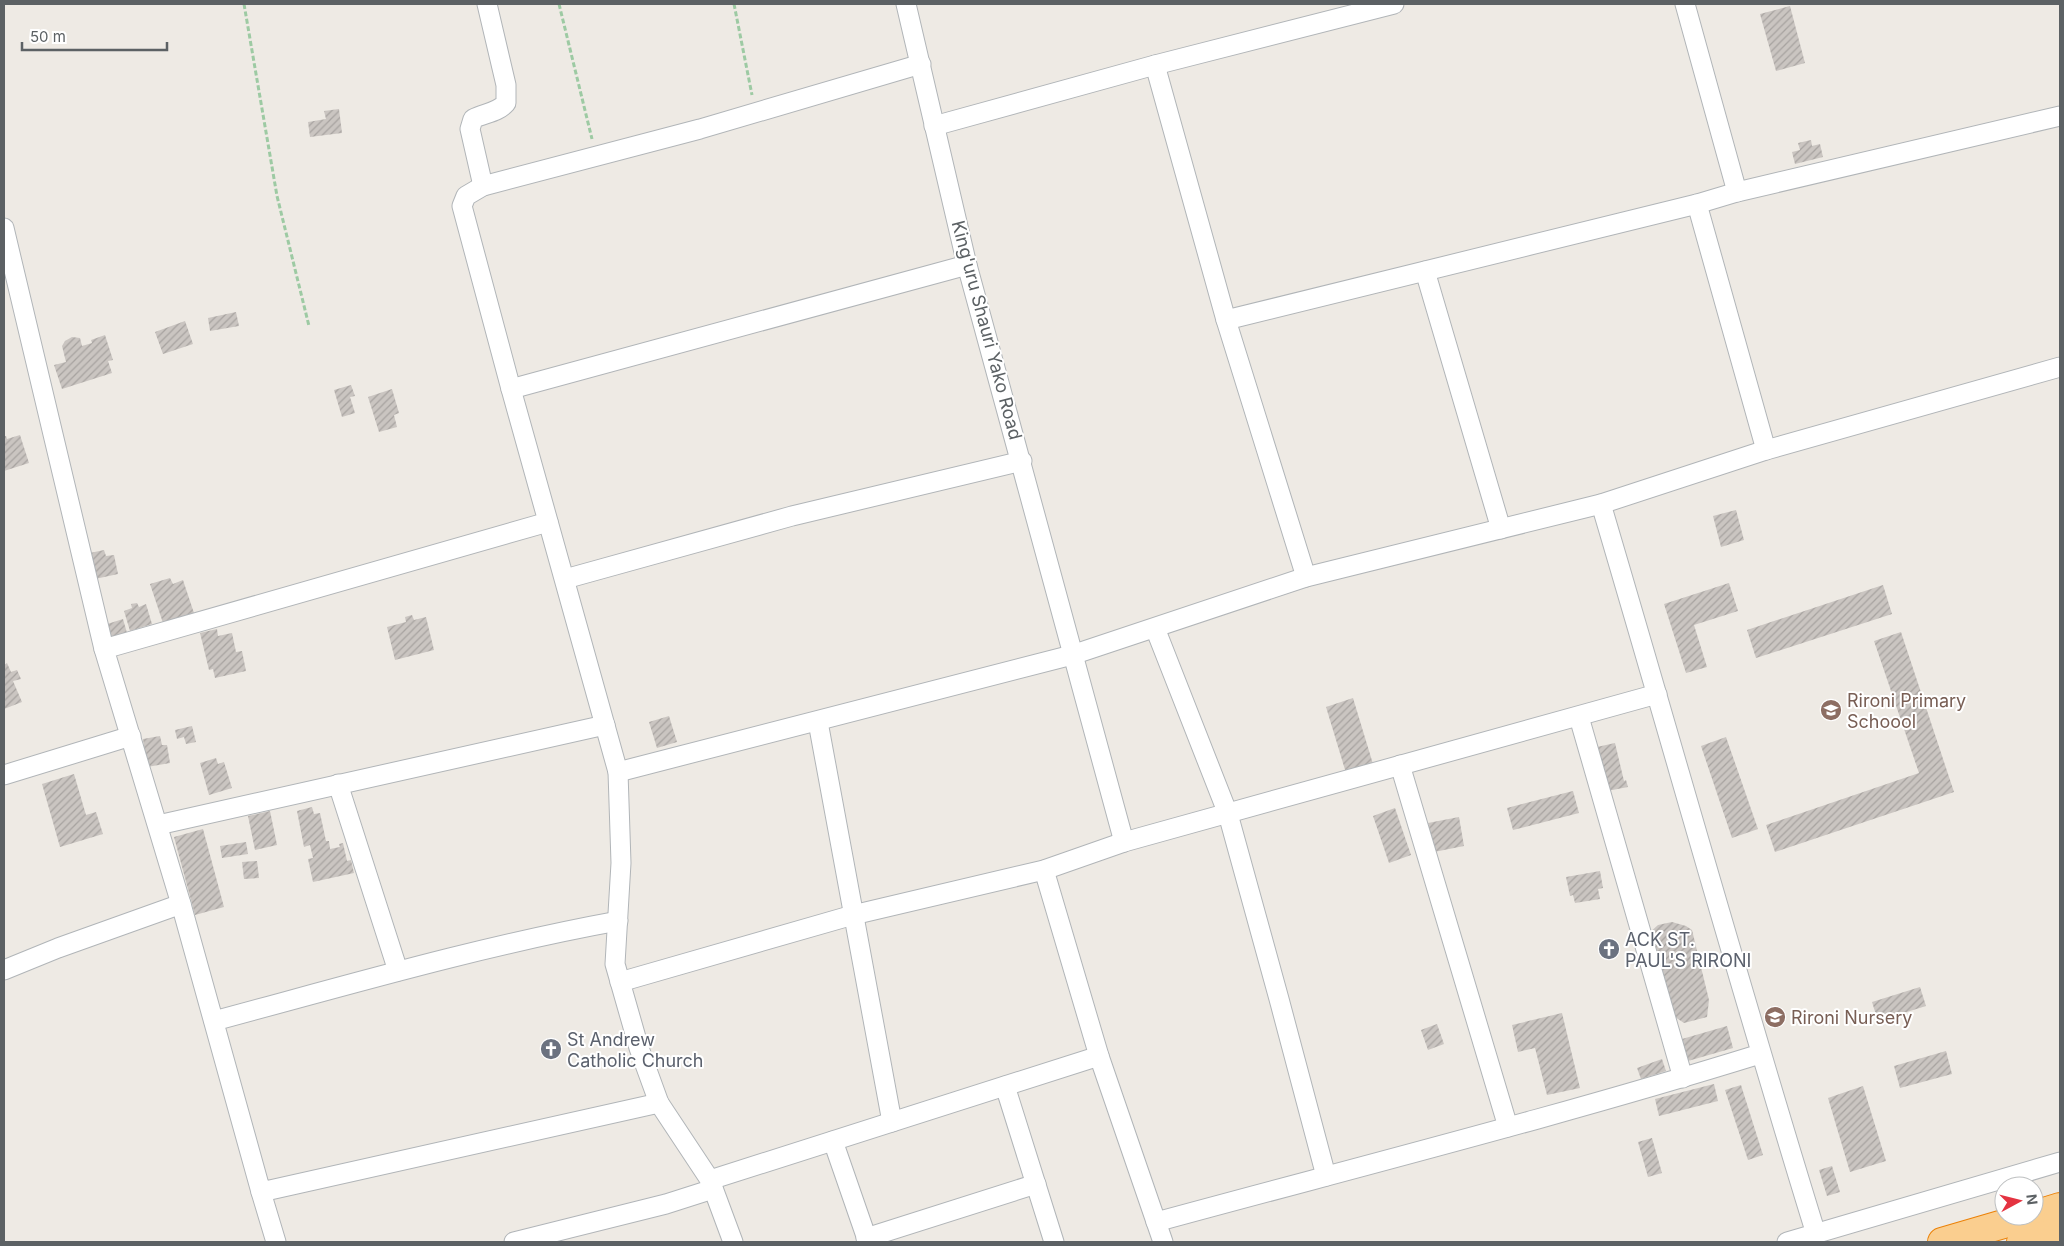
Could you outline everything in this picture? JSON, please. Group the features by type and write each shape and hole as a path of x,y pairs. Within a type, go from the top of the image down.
{"highway":[{"path":"2044,1213 2060,1208"},
{"path":"1942,1242 1998,1226"},
{"path":"2021,1242 2060,1231"}],"street":[{"path":"482,186 470,129 473,119 482,114 500,110 506,103 506,85 487,4"},
{"name":"King'uru Shauri Yako Road","path":"906,4 967,265 1022,461 1072,655 1124,842"},
{"path":"934,126 1155,65 1394,4"},
{"path":"1686,4 1737,192"},
{"path":"734,1242 711,1185 659,1103 639,1048 615,964 621,863 618,772 462,206 466,196 482,186 756,113 921,64"},
{"path":"1155,65 1226,320 1306,577"},
{"path":"1226,320 1697,204 1737,192 2060,116"},
{"path":"1697,204 1766,450"},
{"path":"4,228 104,649 181,904 276,1242"},
{"path":"511,389 967,265"},
{"path":"1425,271 1500,529"},
{"path":"618,772 1072,655 1306,577 1601,504 1766,450 2060,367"},
{"path":"565,579 792,516 1022,461"},
{"path":"1601,504 1658,694 1760,1054 1816,1234"},
{"path":"104,649 548,522"},
{"path":"1155,628 1228,814 1326,1176"},
{"path":"620,982 853,915 1044,870 1124,842 1658,694"},
{"path":"1579,717 1683,1078"},
{"path":"818,722 892,1122"},
{"path":"158,825 605,724"},
{"path":"4,775 131,736"},
{"path":"1400,765 1508,1127"},
{"path":"338,784 398,971"},
{"path":"1044,870 1099,1056 1163,1242"},
{"path":"4,970 181,904"},
{"path":"214,1021 398,971 543,935 618,921"},
{"path":"1156,1222 1508,1127 1683,1078 1760,1054"},
{"path":"514,1242 666,1204 711,1185 833,1141 1099,1056"},
{"path":"1005,1086 1054,1242"},
{"path":"261,1192 659,1103"},
{"path":"833,1141 867,1240 1036,1184"},
{"path":"1788,1242 2060,1162"}],"path":[{"path":"244,4 277,196 309,326"},
{"path":"558,4 597,156"},
{"path":"734,4 756,113"}],"building":[{"path":"1790,6 1805,63 1776,71 1760,14"},
{"path":"339,109 342,133 310,137 308,122 326,119 324,111"},
{"path":"1811,140 1812,146 1820,144 1823,157 1795,164 1792,152 1800,150 1798,143"},
{"path":"236,312 239,326 210,331 208,318"},
{"path":"185,321 193,344 163,354 155,332"},
{"path":"105,335 113,360 108,361 112,373 62,389 54,365 66,362 62,346 65,341 72,337 80,338 82,346 92,343 91,340"},
{"path":"351,385 355,396 350,397 355,413 342,417 334,390"},
{"path":"392,389 399,413 394,415 397,427 379,432 368,397"},
{"path":"20,435 29,463 4,471 4,436 7,439"},
{"path":"1736,510 1744,540 1721,547 1713,516"},
{"path":"104,550 106,556 114,555 118,574 95,579 90,553"},
{"path":"170,578 173,584 183,580 194,613 163,623 150,584"},
{"path":"1729,583 1738,611 1694,625 1707,667 1686,673 1664,604"},
{"path":"1883,585 1892,614 1756,658 1747,630"},
{"path":"137,603 139,607 146,604 152,624 130,631 124,611 132,608 131,604"},
{"path":"412,615 414,620 426,617 434,650 395,660 387,627 406,622 405,617"},
{"path":"123,619 127,633 105,640 101,626"},
{"path":"217,629 218,636 232,633 236,652 242,651 246,671 215,678 213,669 209,670 200,633"},
{"path":"1901,632 1954,792 1775,852 1766,825 1919,773 1874,641"},
{"path":"7,663 11,672 17,670 21,679 13,681 22,702 4,709 4,665"},
{"path":"1353,698 1373,764 1346,773 1326,707"},
{"path":"669,716 677,742 657,748 649,722"},
{"path":"192,726 196,742 186,744 184,737 177,739 175,730"},
{"path":"160,736 162,745 167,745 170,763 147,767 143,739"},
{"path":"1726,737 1758,829 1732,838 1701,746"},
{"path":"1615,743 1624,781 1626,780 1628,787 1607,791 1597,747"},
{"path":"216,758 218,764 224,762 232,788 209,795 200,763"},
{"path":"74,774 86,815 96,812 103,834 60,847 42,784"},
{"path":"1573,791 1579,813 1513,830 1507,808"},
{"path":"312,807 314,814 320,813 326,841 329,841 330,849 340,847 339,844 343,843 347,861 351,860 354,873 313,882 308,859 313,858 310,845 304,847 297,811"},
{"path":"1395,808 1411,855 1389,863 1373,816"},
{"path":"270,811 277,845 255,850 248,816"},
{"path":"1459,817 1464,846 1434,852 1428,823"},
{"path":"203,829 224,907 195,915 174,837"},
{"path":"246,842 248,854 222,858 220,846"},
{"path":"257,861 259,878 244,879 242,862"},
{"path":"1600,871 1603,888 1598,889 1600,899 1575,903 1573,895 1570,896 1566,877"},
{"path":"1672,922 1692,930 1709,1000 1707,1017 1684,1023 1672,1015 1648,934 1658,925"},
{"path":"1920,987 1926,1006 1878,1021 1872,1002"},
{"path":"1562,1013 1580,1088 1547,1095 1535,1048 1518,1052 1512,1025"},
{"path":"1437,1024 1444,1044 1428,1050 1421,1030"},
{"path":"1727,1026 1733,1048 1688,1061 1682,1039"},
{"path":"1946,1051 1952,1074 1900,1088 1894,1066"},
{"path":"1662,1059 1666,1071 1641,1079 1637,1068"},
{"path":"1714,1084 1718,1101 1659,1116 1655,1099"},
{"path":"1741,1085 1763,1155 1748,1160 1725,1090"},
{"path":"1863,1086 1886,1161 1850,1172 1828,1098"},
{"path":"1652,1138 1662,1173 1648,1177 1638,1142"},
{"path":"1832,1166 1840,1192 1827,1196 1819,1170"}],"place":[{"name":"Rironi Primary Schoool","path":"1831,710"},
{"name":"ACK ST. PAUL'S RIRONI","path":"1609,949"},
{"name":"Rironi Nursery","path":"1775,1017"},
{"name":"St Andrew Catholic Church","path":"551,1049"}]}
